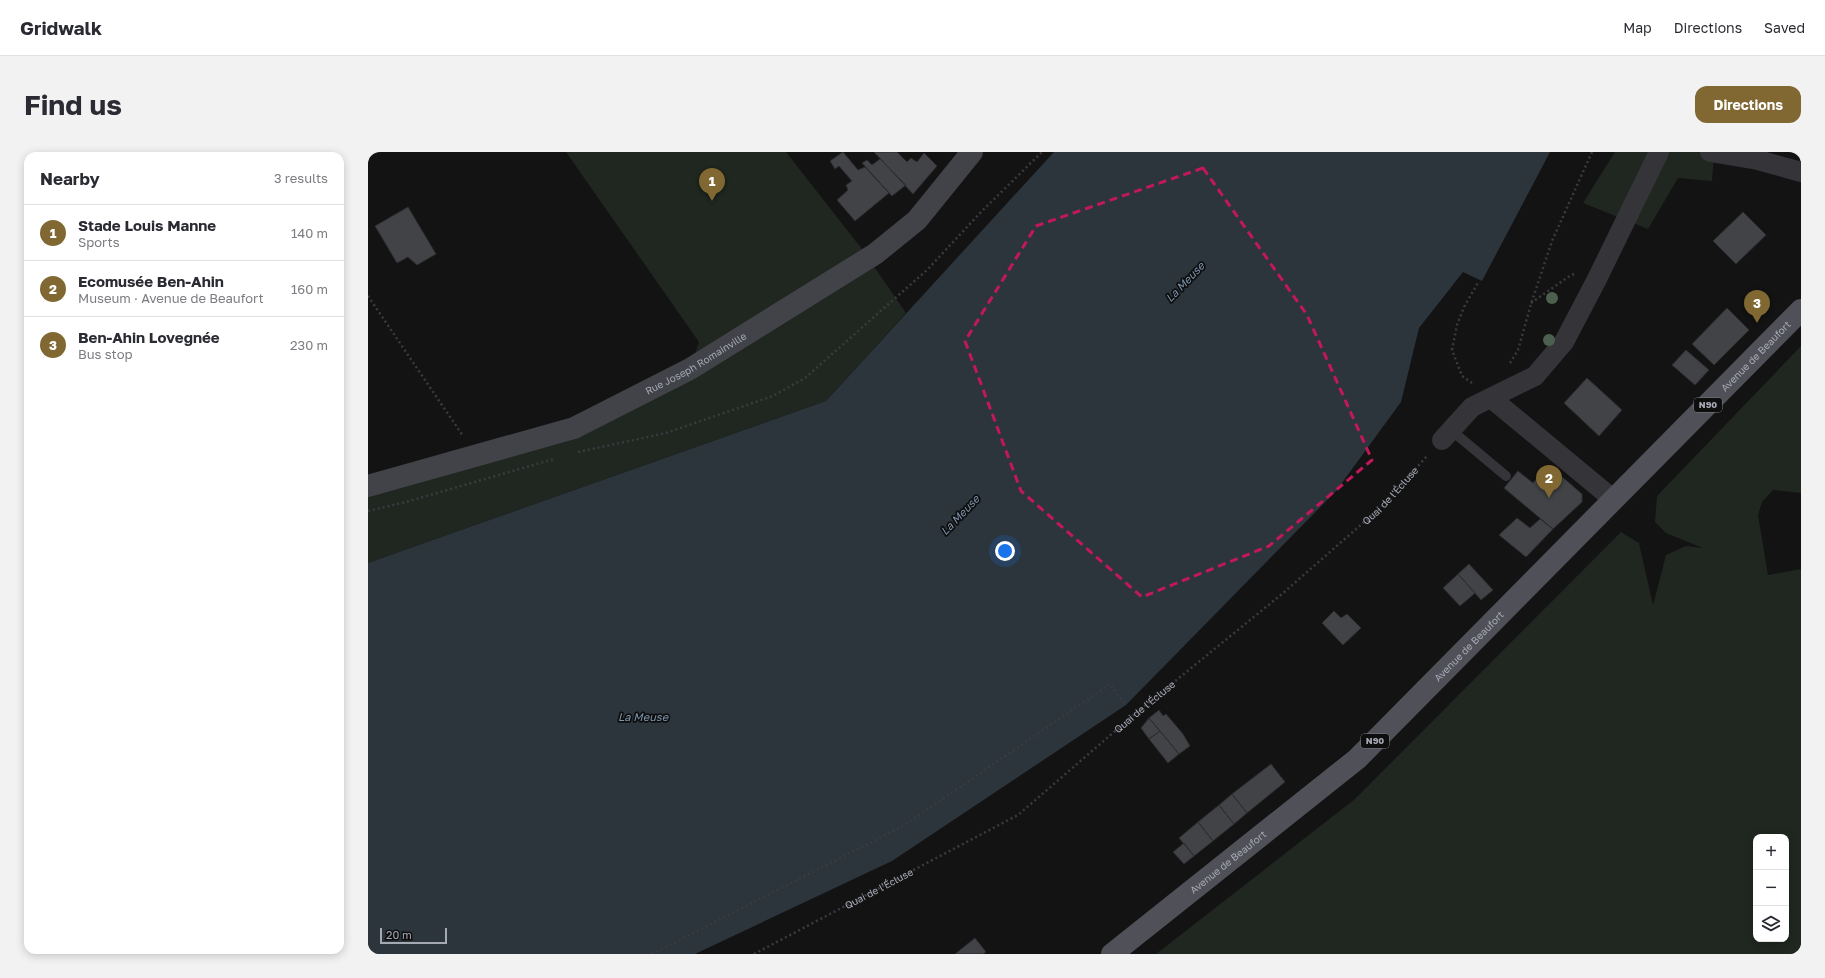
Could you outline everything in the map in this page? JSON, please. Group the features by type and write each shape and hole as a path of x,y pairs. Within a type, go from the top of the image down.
{"main road":[{"name":"Avenue de Beaufort","path":"1112,954 1357,759 1801,310"}],"street":[{"name":"Rue Joseph Romainville","path":"368,486 574,428 690,369 875,254 917,220 972,152"},
{"path":"1446,435 1472,407 1535,376 1564,342 1659,152"},
{"path":"1710,152 1758,160 1801,172"},
{"path":"1490,398 1614,500"}],"lane":[{"path":"1446,435 1506,476"}],"path":[{"path":"571,454 666,433 773,396 805,378 927,270 981,212 1042,152"},
{"path":"1479,281 1464,307 1457,325 1452,350 1462,376 1490,398 1518,350 1531,304 1552,241 1592,152"},
{"path":"1531,304 1571,275 1602,268"},
{"path":"368,296 478,456"},
{"name":"Quai de l'Écluse","path":"754,954 1018,815 1136,714 1282,594 1362,524 1379,508 1446,435"},
{"path":"368,511 406,502 556,458"},
{"path":"652,954 903,826 1110,684 1126,705"}],"highlighted area":[{"path":"1203,168 1307,315 1372,460 1269,546 1142,597 1021,491 965,341 1036,226"}],"shaded area":[{"path":"566,152 786,152 862,249 906,313 826,401 368,563 368,486 477,456 690,369 699,342"},
{"path":"1615,152 1714,152 1712,181 1678,178 1648,229 1583,203"},
{"path":"1801,346 1801,493 1773,490 1762,502 1758,515 1768,575 1801,569 1801,954 1156,954 1355,799 1621,532 1639,543 1653,605 1666,555 1686,546 1703,548 1666,533 1655,522 1657,496"}],"water":[{"name":"La Meuse","path":"1054,152 1550,152 1482,281 1463,272 1419,328 1401,402 1336,491 1126,705 892,861 695,954 368,954 368,563 826,401"}],"building":[{"path":"843,152 858,170 865,167 889,193 855,221 837,200 848,190 846,185 852,181 839,166 835,169 830,161"},
{"path":"874,152 897,152 907,162 911,158 917,162 924,153 937,166 913,194"},
{"path":"880,159 906,185 892,196 862,163 867,160 872,165"},
{"path":"408,207 436,254 417,265 408,257 397,263 375,226"},
{"path":"1743,212 1766,235 1736,264 1713,241"},
{"path":"1727,308 1749,330 1714,365 1692,344"},
{"path":"1686,350 1709,370 1695,385 1672,365"},
{"path":"1587,378 1622,410 1599,436 1564,403"},
{"path":"1518,471 1533,483 1543,471 1555,481 1560,475 1582,494 1582,502 1553,529 1504,488"},
{"path":"1517,518 1530,528 1540,519 1553,529 1526,557 1499,535"},
{"path":"1469,564 1493,590 1481,600 1458,574"},
{"path":"1458,574 1475,593 1460,606 1443,588"},
{"path":"1334,611 1341,618 1347,614 1361,628 1343,645 1322,623"},
{"path":"1159,710 1163,716 1166,714 1183,734 1190,746 1179,754 1149,718"},
{"path":"1149,718 1160,731 1149,739 1141,728"},
{"path":"1160,731 1179,754 1168,763 1149,739"},
{"path":"1271,764 1285,782 1247,813 1232,794"},
{"path":"1232,794 1247,813 1234,824 1219,805"},
{"path":"1219,805 1234,824 1213,841 1198,822"},
{"path":"1198,822 1213,841 1194,856 1179,838"},
{"path":"1184,843 1194,856 1184,864 1173,852"},
{"path":"975,938 986,952 983,954 955,954"}],"place":[{"name":"Stade Louis Manne","path":"712,201"},
{"name":"Ben-Ahin Lovegnée","path":"1757,323"},
{"name":"Ecomusée Ben-Ahin","path":"1549,498"}]}
